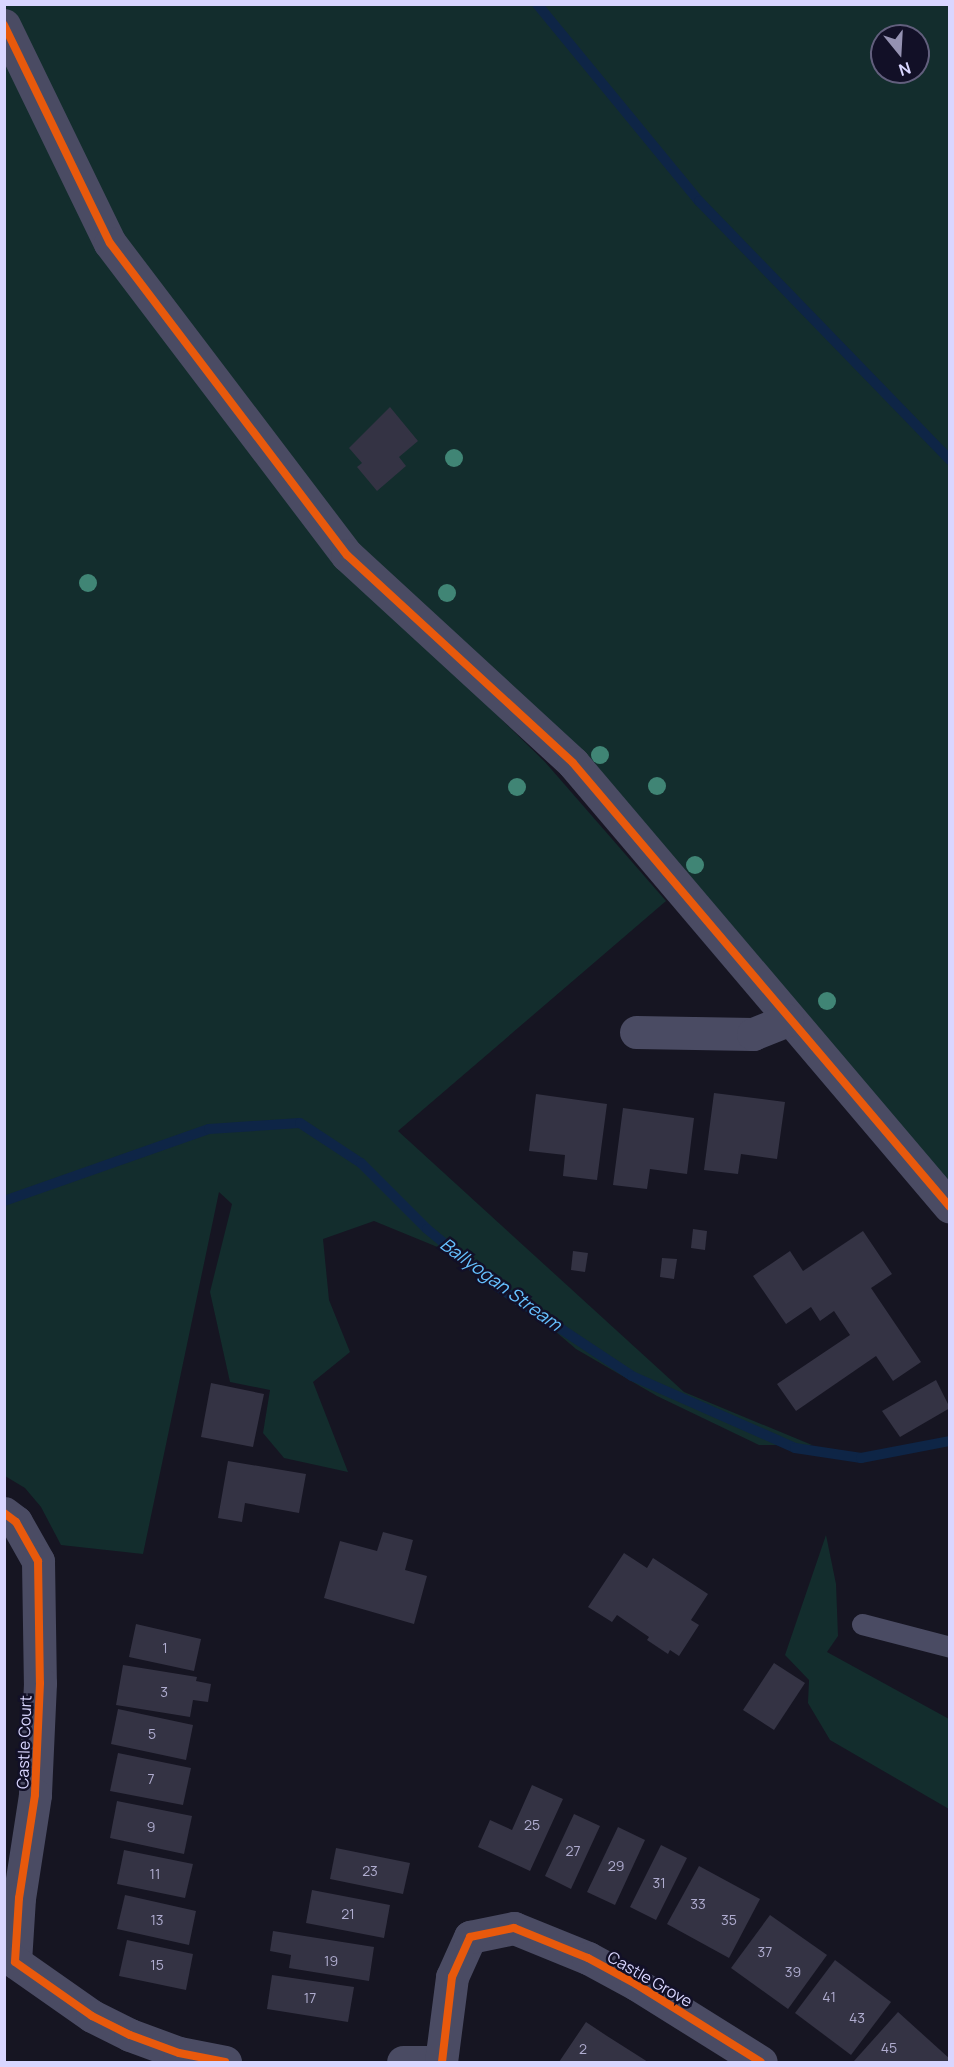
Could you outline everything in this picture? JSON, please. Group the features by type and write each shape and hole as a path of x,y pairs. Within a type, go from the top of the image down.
{"street":[{"path":"4,24 110,243 340,545 573,764 787,1020 950,1207"},
{"path":"636,1032 753,1034 787,1020"},
{"name":"Castle Court","path":"4,1513 16,1522 38,1561 40,1683 35,1795 19,1898 15,1962 92,2016 129,2035 179,2053 225,2062"},
{"name":"Castle Grove","path":"442,2062 452,1977 470,1937 514,1928 588,1958 636,1984 761,2062"},
{"path":"403,2062 442,2062"}],"lane":[{"path":"862,1624 950,1647"}],"green space":[{"path":"5,5 949,5 949,1189 674,879 418,638 545,762 666,901 398,1131 684,1392 812,1445 759,1445 657,1396 576,1349 474,1262 374,1221 323,1239 329,1300 350,1352 313,1382 348,1472 284,1458 263,1433 270,1390 230,1382 210,1292 232,1204 219,1192 143,1554 61,1545 41,1507 25,1488 5,1476"},
{"path":"826,1535 836,1584 838,1636 827,1652 949,1719 949,1809 830,1740 808,1703 809,1680 785,1655"}],"building":[{"path":"390,407 418,441 399,457 406,466 377,491 357,467 362,463 349,448"},
{"path":"714,1093 785,1102 777,1159 741,1154 738,1174 704,1170"},
{"path":"536,1094 607,1104 597,1180 563,1176 565,1155 529,1151"},
{"path":"623,1108 694,1118 687,1174 650,1169 647,1189 613,1185"},
{"path":"693,1229 707,1231 705,1250 691,1248"},
{"path":"863,1231 892,1274 871,1288 921,1362 893,1381 876,1356 796,1411 777,1384 850,1335 834,1311 820,1321 811,1307 786,1324 753,1276 790,1251 803,1271"},
{"path":"573,1251 588,1253 585,1272 571,1270"},
{"path":"662,1258 677,1259 674,1279 660,1277"},
{"path":"936,1380 950,1408 900,1437 882,1411"},
{"path":"211,1383 264,1394 253,1447 201,1437"},
{"path":"228,1461 306,1474 299,1513 245,1503 242,1522 218,1518"},
{"path":"383,1532 413,1540 405,1570 427,1576 414,1624 324,1598 340,1541 377,1551"},
{"path":"624,1553 647,1568 653,1558 708,1594 691,1620 699,1625 679,1656 670,1650 668,1654 647,1640 649,1637 617,1615 612,1622 588,1607"},
{"path":"136,1624 201,1639 194,1671 129,1657"},
{"path":"774,1663 805,1683 774,1730 743,1710"},
{"path":"123,1665 197,1677 196,1681 211,1684 208,1702 193,1700 190,1717 116,1705"},
{"path":"118,1709 193,1725 186,1760 111,1744"},
{"path":"118,1753 191,1768 183,1805 110,1791"},
{"path":"532,1785 563,1799 530,1871 478,1847 490,1820 512,1830"},
{"path":"117,1801 192,1816 184,1854 110,1838"},
{"path":"574,1814 600,1826 571,1889 545,1876"},
{"path":"618,1827 645,1840 615,1905 587,1892"},
{"path":"661,1845 687,1858 656,1920 630,1907"},
{"path":"336,1848 410,1863 403,1894 330,1879"},
{"path":"124,1850 193,1864 185,1898 117,1884"},
{"path":"699,1866 760,1899 729,1958 667,1924"},
{"path":"312,1890 390,1905 384,1938 306,1923"},
{"path":"125,1895 196,1911 189,1945 117,1929"},
{"path":"770,1915 827,1955 788,2009 731,1968"},
{"path":"273,1931 374,1947 369,1981 289,1968 291,1955 270,1951"},
{"path":"127,1940 193,1954 186,1990 119,1976"},
{"path":"835,1960 891,2002 851,2055 795,2013"},
{"path":"272,1975 354,1987 348,2022 267,2009"},
{"path":"898,2012 950,2059 947,2062 854,2061"},
{"path":"586,2022 607,2036 648,2062 559,2062"}],"waterway":[{"path":"537,4 699,201 950,460"},
{"name":"Ballyogan Stream","path":"4,1201 209,1129 300,1123 361,1163 427,1229 495,1285 632,1376 795,1448 861,1458 950,1441"}],"cycle path":[{"path":"4,25 110,243 347,555 573,763 950,1207"},
{"path":"4,1513 16,1522 38,1561 40,1683 35,1795 19,1898 15,1962 92,2016 130,2035 179,2053 225,2062"},
{"path":"442,2062 452,1977 470,1937 514,1928 588,1958 636,1984 761,2062"}]}
